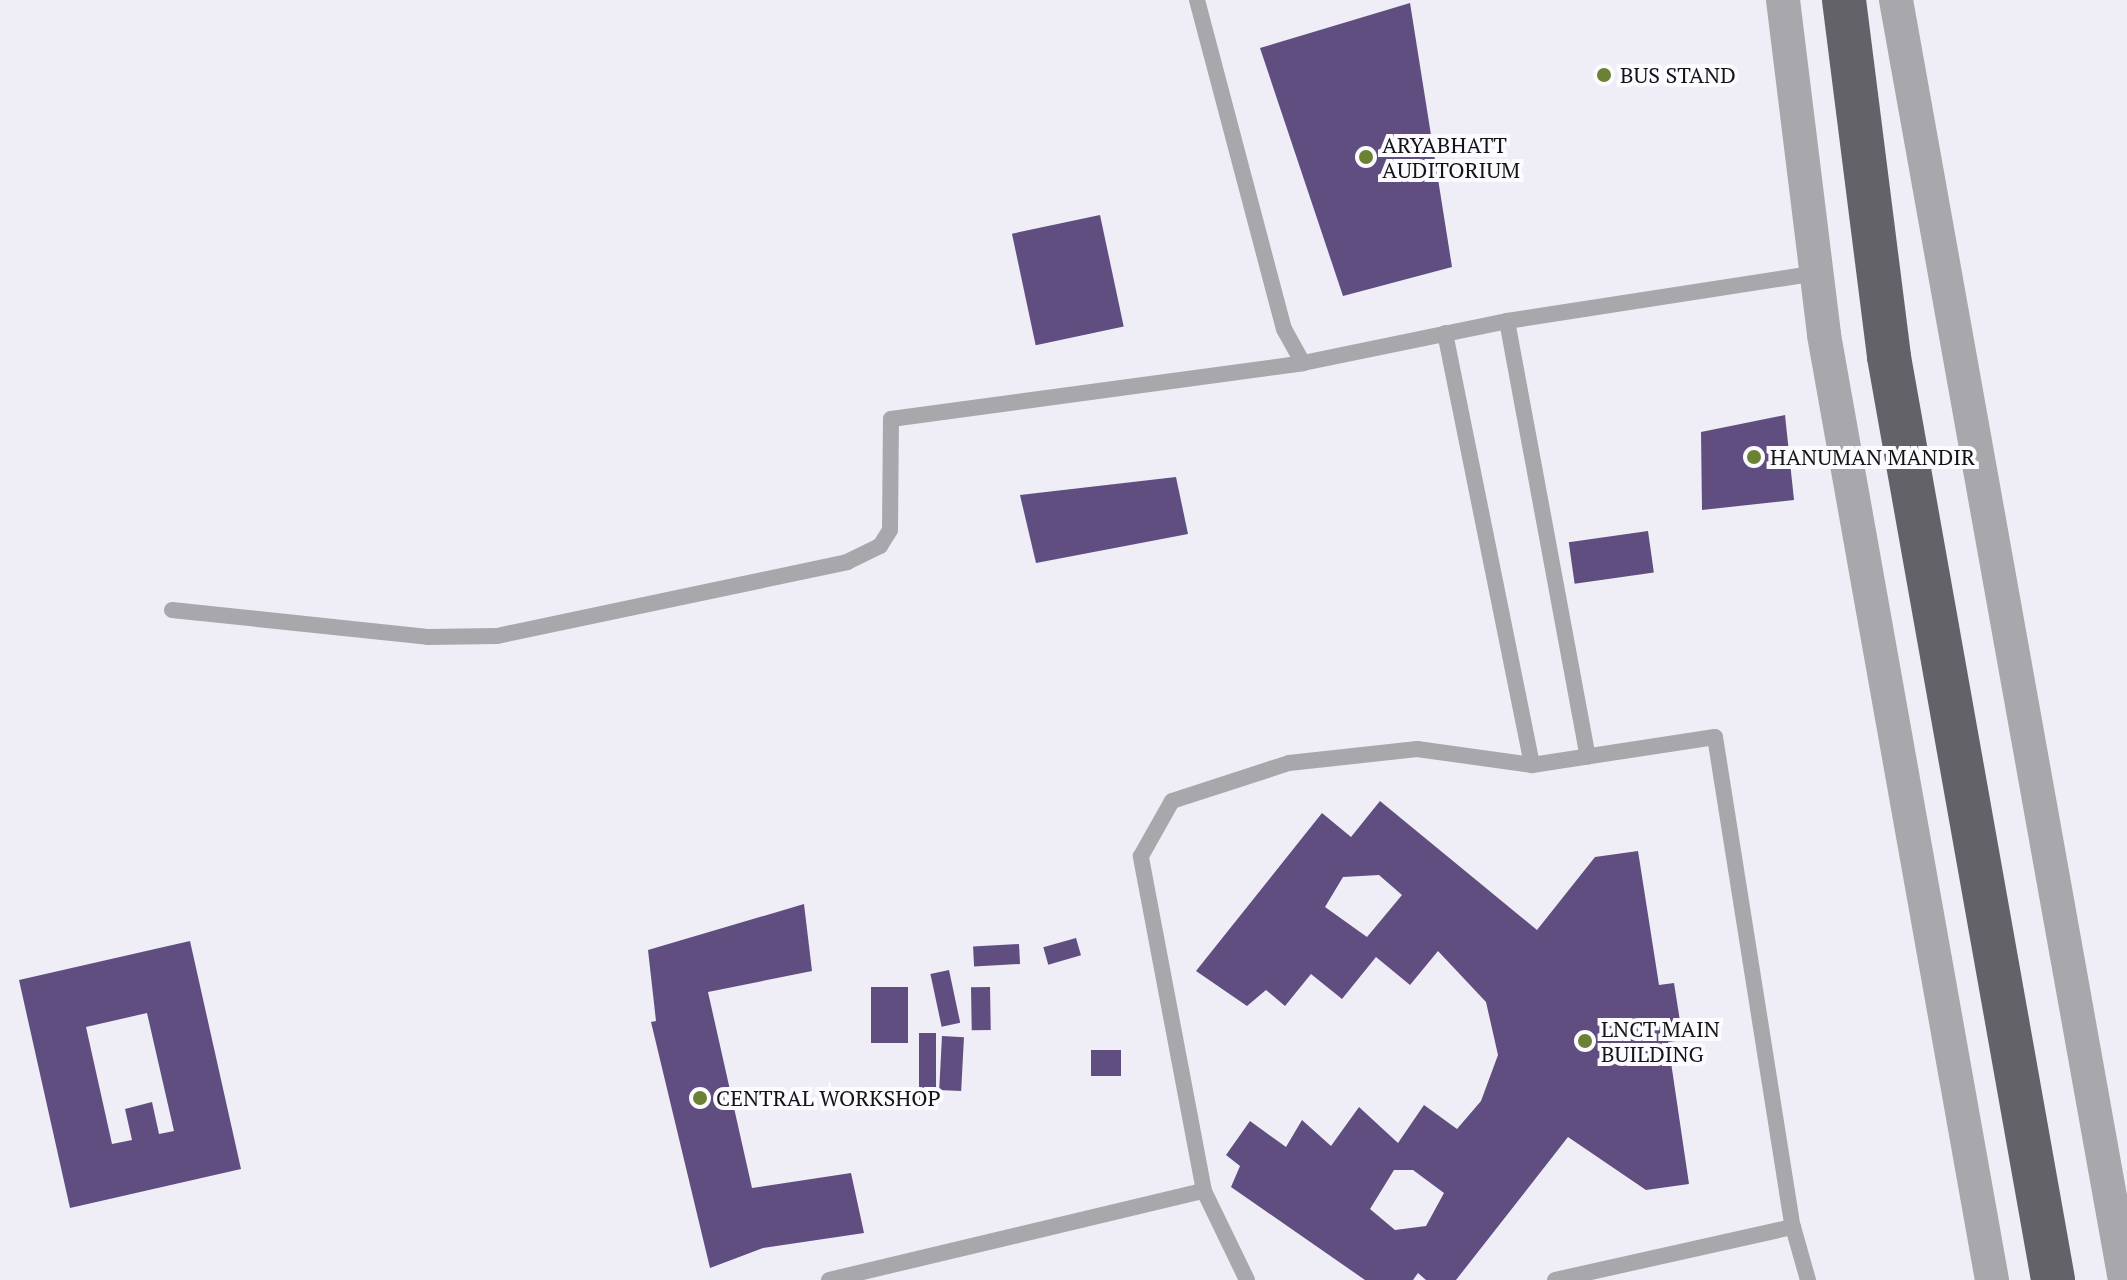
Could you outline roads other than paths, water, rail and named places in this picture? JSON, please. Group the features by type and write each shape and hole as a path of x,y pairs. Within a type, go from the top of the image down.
{"highway":[{"path":"1844,0 1889,357 2053,1280"}],"street":[{"path":"1783,0 1816,273 1985,1278"},
{"path":"1896,0 2125,1280"}],"lane":[{"path":"1197,0 1284,329 1303,363"},
{"path":"172,610 428,637 497,636 832,565 880,546 890,530 891,419 1303,363 1507,321 1816,273"},
{"path":"1507,321 1588,757"},
{"path":"1445,333 1532,765"},
{"path":"1247,1280 1204,1191 1141,856 1172,801 1289,763 1417,749 1532,765 1715,737 1793,1227 1808,1280"},
{"path":"829,1280 1204,1191"},
{"path":"1555,1280 1793,1227"}],"place":[{"name":"BUS STAND","path":"1604,75"},
{"name":"ARYABHATT AUDITORIUM","path":"1366,157"},
{"name":"HANUMAN MANDIR","path":"1754,457"},
{"name":"LNCT MAIN BUILDING","path":"1585,1041"},
{"name":"CENTRAL WORKSHOP","path":"700,1098"}]}
